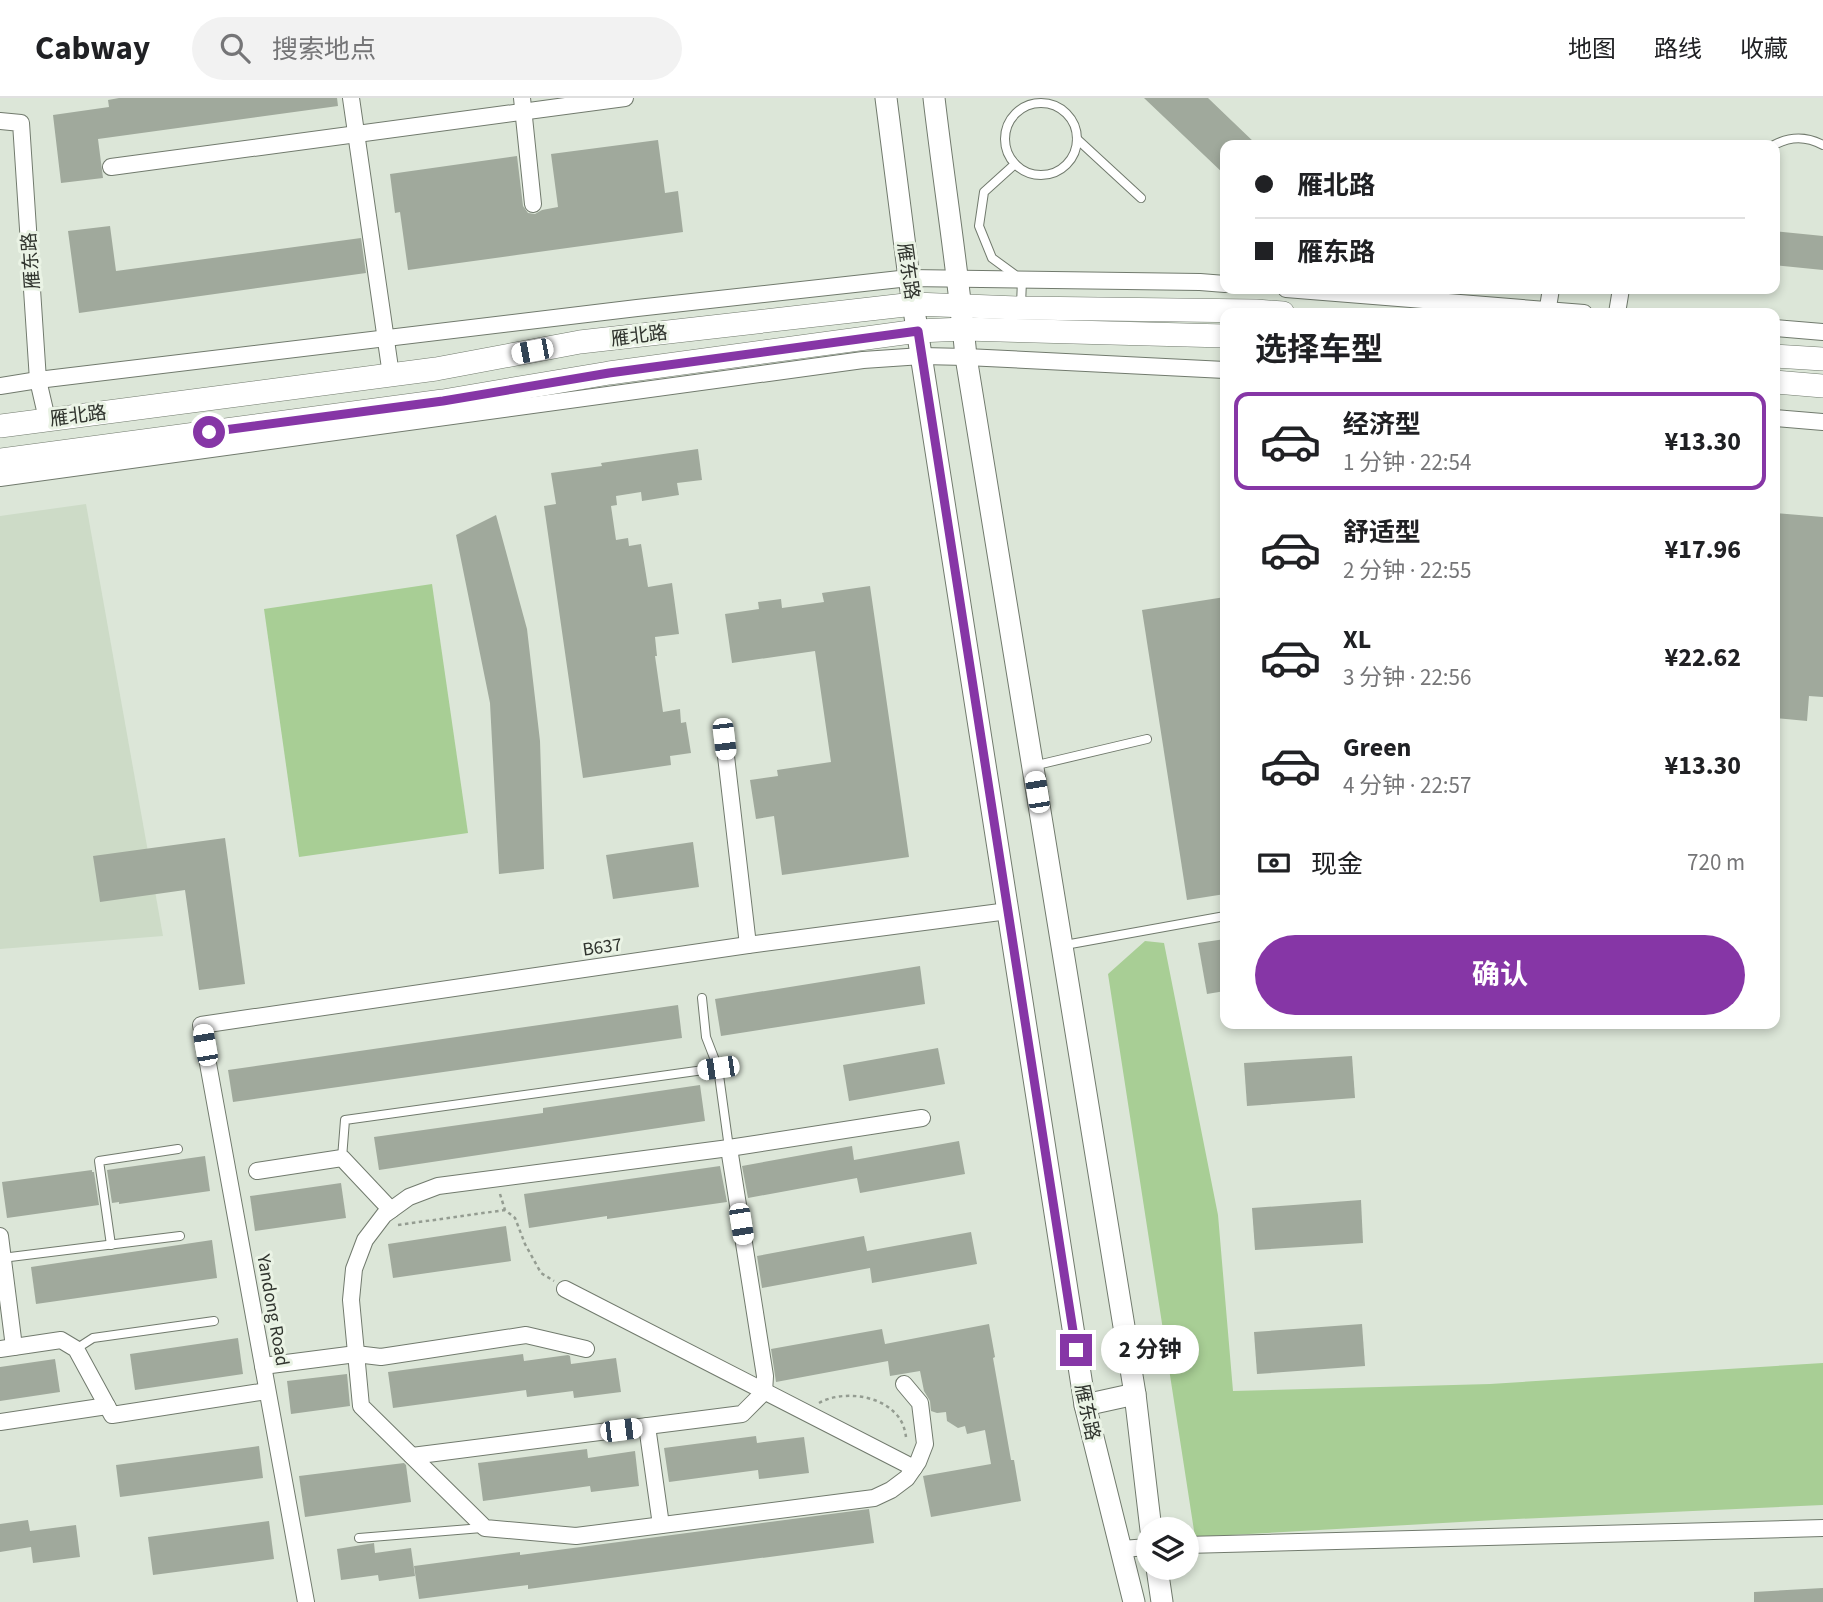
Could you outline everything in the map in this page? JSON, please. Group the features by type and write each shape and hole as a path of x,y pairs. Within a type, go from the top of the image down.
{"main road":[{"name":"雁东路","path":"886,98 909,278 1085,1405 1134,1602"},
{"path":"934,98 944,186 959,277 966,357 1135,1394 1149,1517"},
{"name":"雁北路","path":"0,426 436,369 580,342 914,304 1220,311"},
{"name":"雁北路","path":"0,460 430,403 609,373 918,331 964,329 1220,336"},
{"path":"1780,356 1823,359"},
{"path":"1780,382 1823,386"},
{"path":"1085,1405 1135,1394"},
{"path":"1159,1580 1162,1602"}],"street":[{"path":"351,98 391,375"},
{"path":"111,167 356,134 523,105 625,98"},
{"path":"523,105 533,204"},
{"name":"雁东路","path":"0,121 21,123 38,380 47,419"},
{"path":"0,386 637,308 909,278 1220,284"},
{"path":"1343,294 1502,308"},
{"path":"1780,328 1823,332"},
{"path":"0,478 849,362 922,356 1220,370"},
{"path":"1780,418 1823,422"},
{"path":"724,739 748,945"},
{"name":"B637","path":"201,1025 748,945 1008,911"},
{"name":"Yandong Road","path":"201,1025 306,1602"},
{"path":"904,1384 920,1403 925,1444 918,1462 910,1466 907,1478 874,1498 576,1536 485,1528 360,1406 351,1300 354,1269 365,1240 374,1228 384,1215 409,1196 438,1186 729,1148 922,1118"},
{"path":"412,1456 742,1414 764,1392 765,1376 729,1148"},
{"path":"257,1171 342,1158 391,1210"},
{"path":"0,1236 7,1348 61,1340 76,1349 112,1415 267,1391"},
{"path":"565,1289 910,1466"},
{"path":"263,1366 356,1354 381,1357 526,1335 586,1349"},
{"path":"0,1422 107,1406"},
{"path":"647,1426 661,1525"},
{"path":"1199,1545 1823,1528"},
{"path":"1122,1549 1136,1548"}],"lane":[{"path":"1039,103 1050,104 1070,117 1077,139 1069,162 1060,170 1036,175 1015,164 1004,143 1009,121 1017,111 1027,105 1039,103"},
{"path":"1780,142 1798,137 1823,145"},
{"path":"1077,139 1141,198"},
{"path":"1015,164 984,192 979,226 992,258 1022,280 1021,308"},
{"path":"1033,766 1147,739"},
{"path":"1062,946 1220,917"},
{"path":"702,998 706,1037 718,1068 729,1148"},
{"path":"342,1158 345,1120 718,1068"},
{"path":"111,1245 99,1161 178,1149"},
{"path":"1,1258 180,1236"},
{"path":"76,1349 93,1338 214,1321"},
{"path":"359,1538 485,1528"}],"path":[{"path":"495,1178 505,1210 515,1218 524,1244 541,1272 565,1289"},
{"path":"374,1228 505,1210"},
{"path":"808,1415 817,1404 829,1397 857,1396 881,1403 894,1412 904,1428 910,1466"}],"shaded area":[{"path":"86,504 163,936 0,949 0,516"}],"green space":[{"path":"432,584 468,833 299,857 264,609"},
{"path":"1145,941 1164,943 1218,1215 1233,1391 1490,1384 1823,1363 1823,1505 1199,1537 1199,1517 1192,1517 1108,974"}],"building":[{"path":"337,98 338,106 98,139 103,178 61,183 53,115 109,107 108,100"},
{"path":"1144,98 1208,98 1252,140 1220,140 1220,170"},
{"path":"658,140 665,193 678,191 683,232 408,270 400,212 395,213 390,174 517,156 523,206 528,213 535,214 558,207 551,154"},
{"path":"110,226 116,271 361,238 366,273 79,313 68,231"},
{"path":"1780,232 1823,236 1823,270 1780,266"},
{"path":"698,449 702,480 677,483 679,495 642,501 641,492 616,496 617,505 611,506 616,540 628,538 629,546 641,544 648,587 672,583 679,634 655,637 655,656 663,712 680,709 681,723 686,722 691,753 670,756 671,765 583,778 544,506 556,504 551,473"},
{"path":"1780,513 1823,517 1823,697 1809,696 1807,721 1780,719"},
{"path":"496,515 527,629 540,741 544,869 499,874 490,703 456,535"},
{"path":"870,586 909,857 782,875 774,816 756,819 750,780 778,776 777,770 831,762 815,651 732,663 725,614 759,609 758,602 781,599 782,608 824,602 822,593"},
{"path":"1220,598 1220,895 1187,900 1142,610"},
{"path":"225,838 245,984 199,990 185,890 100,902 93,856"},
{"path":"693,842 699,887 613,899 606,855"},
{"path":"1220,940 1220,992 1207,994 1198,943"},
{"path":"920,966 925,1004 721,1036 715,999"},
{"path":"678,1005 682,1038 233,1102 228,1070"},
{"path":"938,1048 945,1084 849,1101 843,1065"},
{"path":"1352,1056 1355,1098 1247,1106 1244,1063"},
{"path":"700,1085 705,1121 379,1170 374,1137 543,1113 543,1108"},
{"path":"959,1141 965,1174 860,1193 857,1178 748,1198 742,1166 852,1146 854,1160"},
{"path":"205,1156 210,1191 112,1203 107,1170"},
{"path":"720,1166 727,1202 529,1228 524,1194"},
{"path":"92,1170 99,1205 7,1218 2,1182"},
{"path":"341,1183 346,1218 255,1231 250,1196"},
{"path":"1361,1200 1363,1243 1255,1250 1252,1208"},
{"path":"506,1226 511,1261 393,1278 388,1244"},
{"path":"971,1232 977,1264 872,1283 870,1268 762,1288 757,1256 864,1236 867,1251"},
{"path":"212,1240 217,1278 36,1304 31,1267"},
{"path":"989,1324 1011,1460 1014,1460 1021,1501 931,1517 923,1476 991,1464 985,1430 967,1434 965,1426 958,1428 947,1421 946,1412 931,1411 920,1371 890,1376 888,1361 776,1382 771,1349 882,1329 885,1344"},
{"path":"1362,1324 1365,1366 1257,1374 1254,1332"},
{"path":"238,1338 243,1374 135,1390 130,1354"},
{"path":"523,1354 524,1361 568,1355 571,1364 616,1358 621,1392 574,1398 573,1391 527,1397 526,1390 393,1408 388,1372"},
{"path":"55,1359 60,1392 0,1401 0,1367"},
{"path":"347,1374 350,1406 291,1414 287,1381"},
{"path":"756,1436 757,1443 804,1437 809,1473 759,1479 758,1470 669,1482 664,1448"},
{"path":"259,1446 263,1478 120,1497 116,1465"},
{"path":"587,1449 588,1458 635,1451 639,1486 591,1492 590,1486 483,1501 478,1463"},
{"path":"404,1463 411,1502 305,1517 299,1476"},
{"path":"869,1509 874,1543 528,1589 528,1585 419,1599 414,1566 520,1552 520,1555"},
{"path":"28,1520 30,1531 76,1525 80,1557 33,1563 31,1547 0,1552 0,1524"},
{"path":"269,1521 274,1559 153,1575 148,1537"},
{"path":"374,1543 375,1553 411,1548 415,1576 379,1581 378,1575 341,1580 337,1549"},
{"path":"1823,1588 1823,1602 1754,1602 1754,1592"}],"route":[{"path":"209,432 443,401 609,373 918,331 1076,1350"}]}
